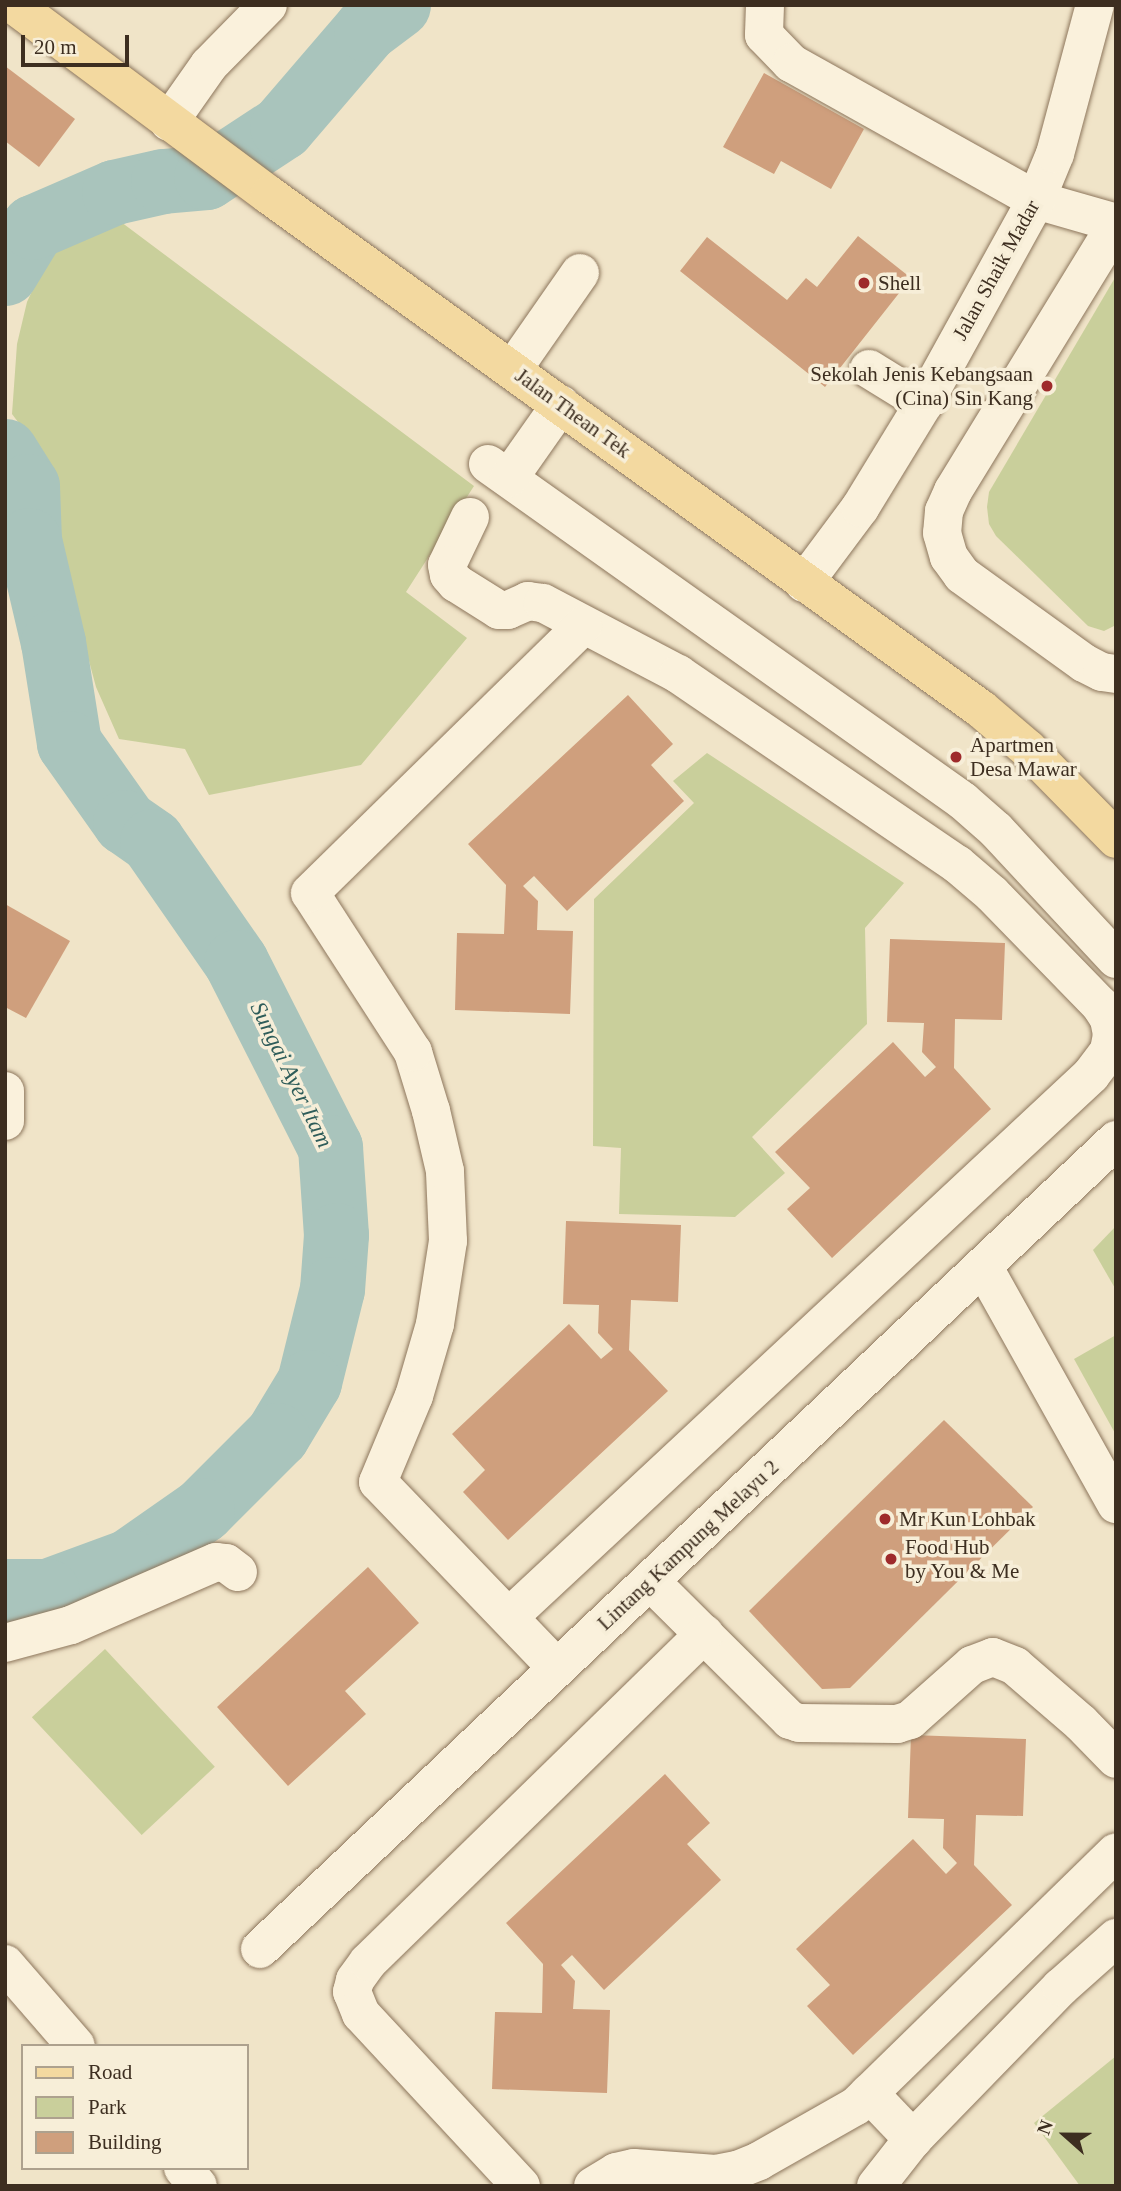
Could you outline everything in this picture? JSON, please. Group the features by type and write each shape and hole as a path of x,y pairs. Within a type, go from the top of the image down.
{"main road":[{"name":"Jalan Thean Tek","path":"14,5 269,195 981,709 1038,759 1116,839"}],"street":[{"path":"178,128 209,65 268,5"},
{"path":"765,5 764,35 791,63 1035,200 1116,224 953,491 944,511 942,533 949,557 962,575 1084,663 1102,672 1116,674"},
{"name":"Jalan Shaik Madar","path":"804,583 860,508 923,403 1035,200 1055,154 1094,5"},
{"path":"513,369 580,273"},
{"path":"869,369 923,403"},
{"path":"561,404 498,471 962,802 996,831 1116,959"},
{"path":"470,517 447,565 449,575 456,583 499,610 536,601 678,674 957,863 992,894 1100,1005 1109,1019 1112,1035 1109,1051 1091,1074 510,1616"},
{"path":"557,1668 510,1616 378,1482 414,1396 435,1324 448,1241 445,1171 432,1111 414,1052 310,893 583,626"},
{"path":"5,1091 5,1121"},
{"name":"Lintang Kampung Melayu 2","path":"260,1949 1116,1140"},
{"path":"983,1266 1116,1504"},
{"path":"5,1643 71,1625 216,1562 226,1563 238,1572"},
{"path":"650,1581 783,1714 799,1723 897,1724 910,1720 982,1658 1005,1659 1081,1723 1116,1759"},
{"path":"521,2186 361,2014 352,1992 355,1980 368,1962 704,1634"},
{"path":"593,2186 616,2172 634,2168 716,2174 737,2170 760,2161 856,2106 1116,1852"},
{"path":"876,2186 913,2139 1061,1987 1116,1938"},
{"path":"5,1965 74,2044"},
{"path":"869,2093 913,2139"},
{"path":"185,2170 198,2186"}],"green space":[{"path":"117,219 474,486 406,592 467,638 361,765 209,795 185,749 119,739 96,687 63,564 57,474 12,414 17,344 27,302 53,246"},
{"path":"1116,276 1116,625 1104,631 1088,626 996,536 989,524 987,507 989,492"},
{"path":"707,753 904,883 865,928 867,1024 752,1137 785,1173 735,1217 619,1214 621,1148 593,1146 594,899 694,803 673,781"},
{"path":"1116,1226 1116,1290 1093,1250"},
{"path":"1116,1335 1116,1435 1074,1359"},
{"path":"105,1649 215,1767 142,1835 32,1717"},
{"path":"1116,2056 1116,2186 1080,2186 1034,2123"}],"building":[{"path":"5,66 75,119 39,167 5,141"},
{"path":"764,73 864,129 831,189 781,161 774,174 723,147"},
{"name":"Shell","path":"858,236 911,278 825,387 680,271 707,237 787,300 806,278 817,287"},
{"path":"628,695 673,744 651,765 684,801 567,911 534,876 523,886 538,901 537,930 573,931 570,1014 455,1010 457,933 504,934 506,885 468,844"},
{"path":"5,904 70,941 26,1018 5,1007"},
{"path":"890,939 1005,943 1002,1020 955,1019 954,1068 991,1109 832,1258 787,1209 810,1188 775,1152 893,1042 925,1077 936,1067 922,1052 924,1023 887,1022"},
{"path":"566,1221 681,1225 678,1302 631,1300 629,1350 668,1391 508,1540 463,1492 485,1470 452,1434 569,1324 601,1359 613,1349 598,1333 599,1305 563,1304"},
{"name":"Food Hub by You & Me","path":"944,1420 1033,1507 850,1688 822,1689 749,1611"},
{"path":"368,1567 419,1623 345,1691 366,1714 288,1786 217,1707"},
{"path":"911,1735 1026,1739 1023,1816 976,1815 974,1865 1012,1905 853,2055 807,2006 830,1985 796,1949 913,1839 946,1874 957,1863 943,1848 944,1819 908,1818"},
{"path":"665,1774 710,1823 687,1844 721,1880 604,1990 572,1955 561,1965 575,1981 573,2009 610,2010 607,2093 492,2089 495,2012 542,2013 543,1964 506,1923"}],"waterway":[{"name":"Sungai Ayer Itam","path":"5,273 33,227 114,192 163,181 206,177 282,127 366,29 398,5"},
{"name":"Sungai Ayer Itam","path":"5,451 27,486 29,540 53,642 69,743 125,822 152,841 236,962 330,1147 336,1235 332,1289 309,1382 277,1435 202,1510 129,1561 47,1591 5,1591"}],"place":[{"name":"Shell","path":"864,283"},
{"name":"Sekolah Jenis Kebangsaan (Cina) Sin Kang","path":"1047,386"},
{"name":"Apartmen Desa Mawar","path":"956,757"},
{"name":"Mr Kun Lohbak","path":"885,1519"},
{"name":"Food Hub by You & Me","path":"891,1559"}]}
